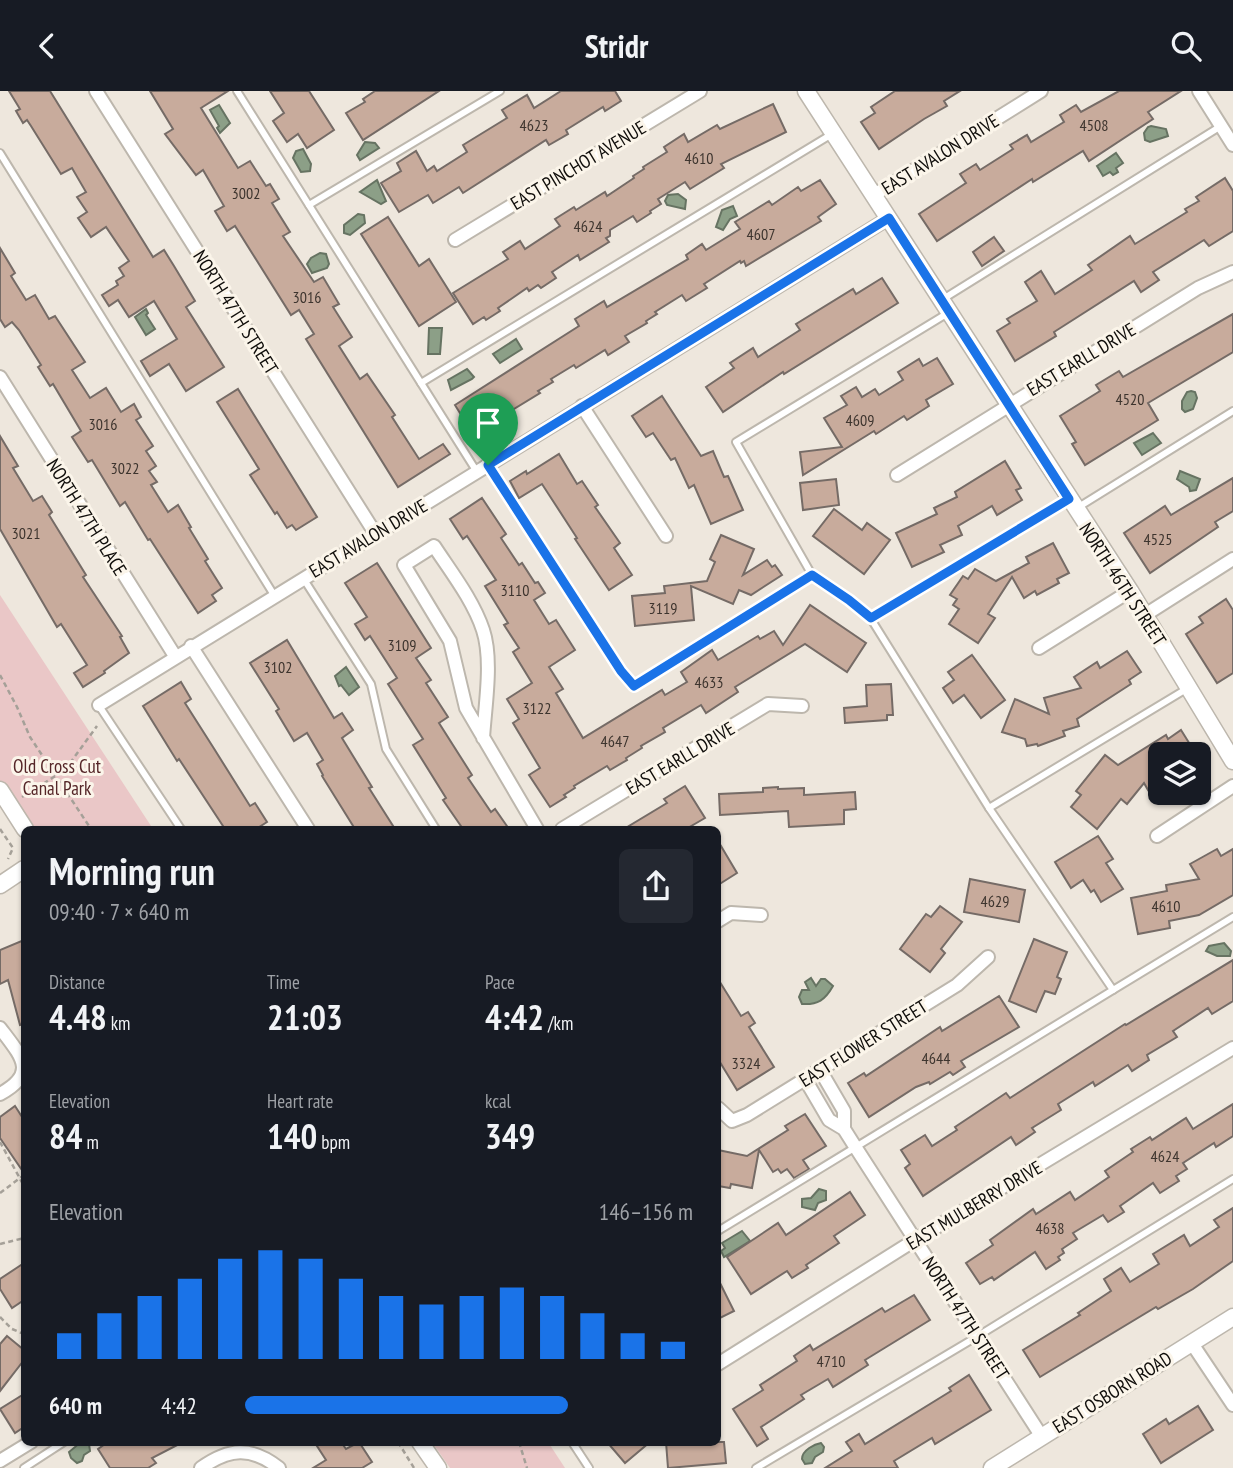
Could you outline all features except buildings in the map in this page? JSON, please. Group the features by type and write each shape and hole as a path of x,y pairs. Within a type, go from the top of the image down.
{"street":[{"name":"NORTH 47TH STREET","path":"96,91 375,533"},
{"name":"EAST PINCHOT AVENUE","path":"455,240 700,91"},
{"name":"NORTH 46TH STREET","path":"806,91 1130,591 1233,761"},
{"name":"EAST AVALON DRIVE","path":"874,195 1041,91"},
{"path":"1199,91 1233,145"},
{"name":"EAST AVALON DRIVE","path":"102,709 191,646 889,218"},
{"name":"EAST EARLL DRIVE","path":"897,475 1198,288 1233,272"},
{"name":"NORTH 47TH PLACE","path":"0,377 175,656"},
{"path":"582,406 666,536"},
{"path":"482,738 487,654 483,631 473,608 434,546 404,565 450,641 466,708 482,738 535,826"},
{"path":"1144,615 1233,559"},
{"path":"1039,648 1130,591"},
{"path":"191,646 306,826"},
{"name":"EAST EARLL DRIVE","path":"567,826 768,704 802,706"},
{"path":"1157,836 1233,786"},
{"path":"0,790 23,826"},
{"path":"0,885 21,871"},
{"path":"721,919 731,913 761,915"},
{"name":"EAST FLOWER STREET","path":"721,1111 732,1121 747,1115 957,985 988,957"},
{"path":"0,1028 18,1051 21,1061"},
{"name":"EAST MULBERRY DRIVE","path":"721,1362 915,1240 1233,1048"},
{"name":"NORTH 47TH STREET","path":"820,1070 844,1111 844,1129"},
{"path":"0,1094 14,1086 21,1077"},
{"name":"NORTH 47TH STREET","path":"805,1079 829,1120 844,1129 1042,1437"},
{"name":"EAST OSBORN ROAD","path":"992,1468 1233,1317"},
{"path":"1192,1342 1233,1405"},
{"path":"2,1455 22,1446"},
{"path":"423,1446 438,1468"},
{"path":"201,1468 215,1458 238,1451 253,1453 279,1468"}],"lane":[{"path":"237,91 477,472"},
{"path":"309,205 500,91"},
{"path":"1112,990 989,808 871,618 812,575 736,442 1221,126"},
{"path":"421,383 833,133"},
{"path":"0,153 274,595"},
{"path":"871,618 1233,411"},
{"path":"488,465 621,671 634,686 812,575"},
{"path":"303,578 371,684 386,749 434,826"},
{"path":"989,808 1189,687"},
{"path":"102,709 179,826"},
{"path":"721,1229 1233,917"},
{"path":"756,1468 978,1336 1233,1179"},
{"path":"24,1468 58,1446"},
{"path":"575,1446 589,1468"}],"path":[{"path":"0,675 30,737 89,826"},
{"path":"9,805 72,763 102,709"},
{"path":"0,829 13,849 10,858 0,866"},
{"path":"0,1142 20,1178 0,1193"},
{"path":"0,1244 21,1239"},
{"path":"0,1317 21,1334"},
{"path":"400,1446 414,1468"},
{"path":"520,1446 527,1468"}],"green space":[{"name":"Old Cross Cut Canal Park","path":"0,595 151,826 27,826 0,785"},
{"path":"435,1446 551,1446 565,1468 450,1468"}],"shaded area":[{"path":"219,105 230,123 220,133 210,110"},
{"path":"1151,126 1166,129 1168,136 1150,142 1145,140 1144,133"},
{"path":"365,142 375,143 379,148 360,160 357,155"},
{"path":"303,149 311,164 310,171 301,172 293,158 296,151"},
{"path":"1116,153 1123,163 1116,168 1118,172 1103,176 1097,166"},
{"path":"377,180 386,201 381,204 360,192"},
{"path":"678,194 686,200 685,209 667,205 665,201 668,195"},
{"path":"733,206 737,216 730,219 723,230 716,227 722,210"},
{"path":"358,214 364,215 365,223 350,235 344,233 344,225"},
{"path":"320,253 326,254 329,264 327,268 312,273 307,264"},
{"path":"146,309 146,315 155,329 146,335 135,317"},
{"path":"429,328 442,328 440,354 428,354"},
{"path":"516,339 522,349 500,363 493,354"},
{"path":"467,369 474,377 451,390 448,380"},
{"path":"1187,392 1195,392 1197,398 1193,409 1185,412 1182,409 1182,401"},
{"path":"1153,433 1161,443 1142,455 1134,443"},
{"path":"1180,471 1200,479 1196,490 1190,491 1189,487 1177,479"},
{"path":"346,667 359,687 349,695 339,686 335,676"},
{"path":"1224,943 1231,951 1230,956 1217,956 1206,951 1209,946"},
{"path":"811,978 816,986 821,979 825,979 833,986 820,1001 802,1004 799,997 802,990 809,990 805,982"},
{"path":"819,1189 826,1191 826,1200 818,1203 815,1210 802,1207 802,1199 811,1198"},
{"path":"742,1231 750,1241 724,1257 721,1251 725,1248 722,1243"},
{"path":"821,1443 823,1452 815,1457 812,1463 805,1464 802,1459 806,1450"},
{"path":"76,1446 89,1446 90,1451 77,1463 69,1452"}],"route":[{"path":"889,218 1069,499 871,618 812,575 634,686 621,671 488,465 889,218"}]}
